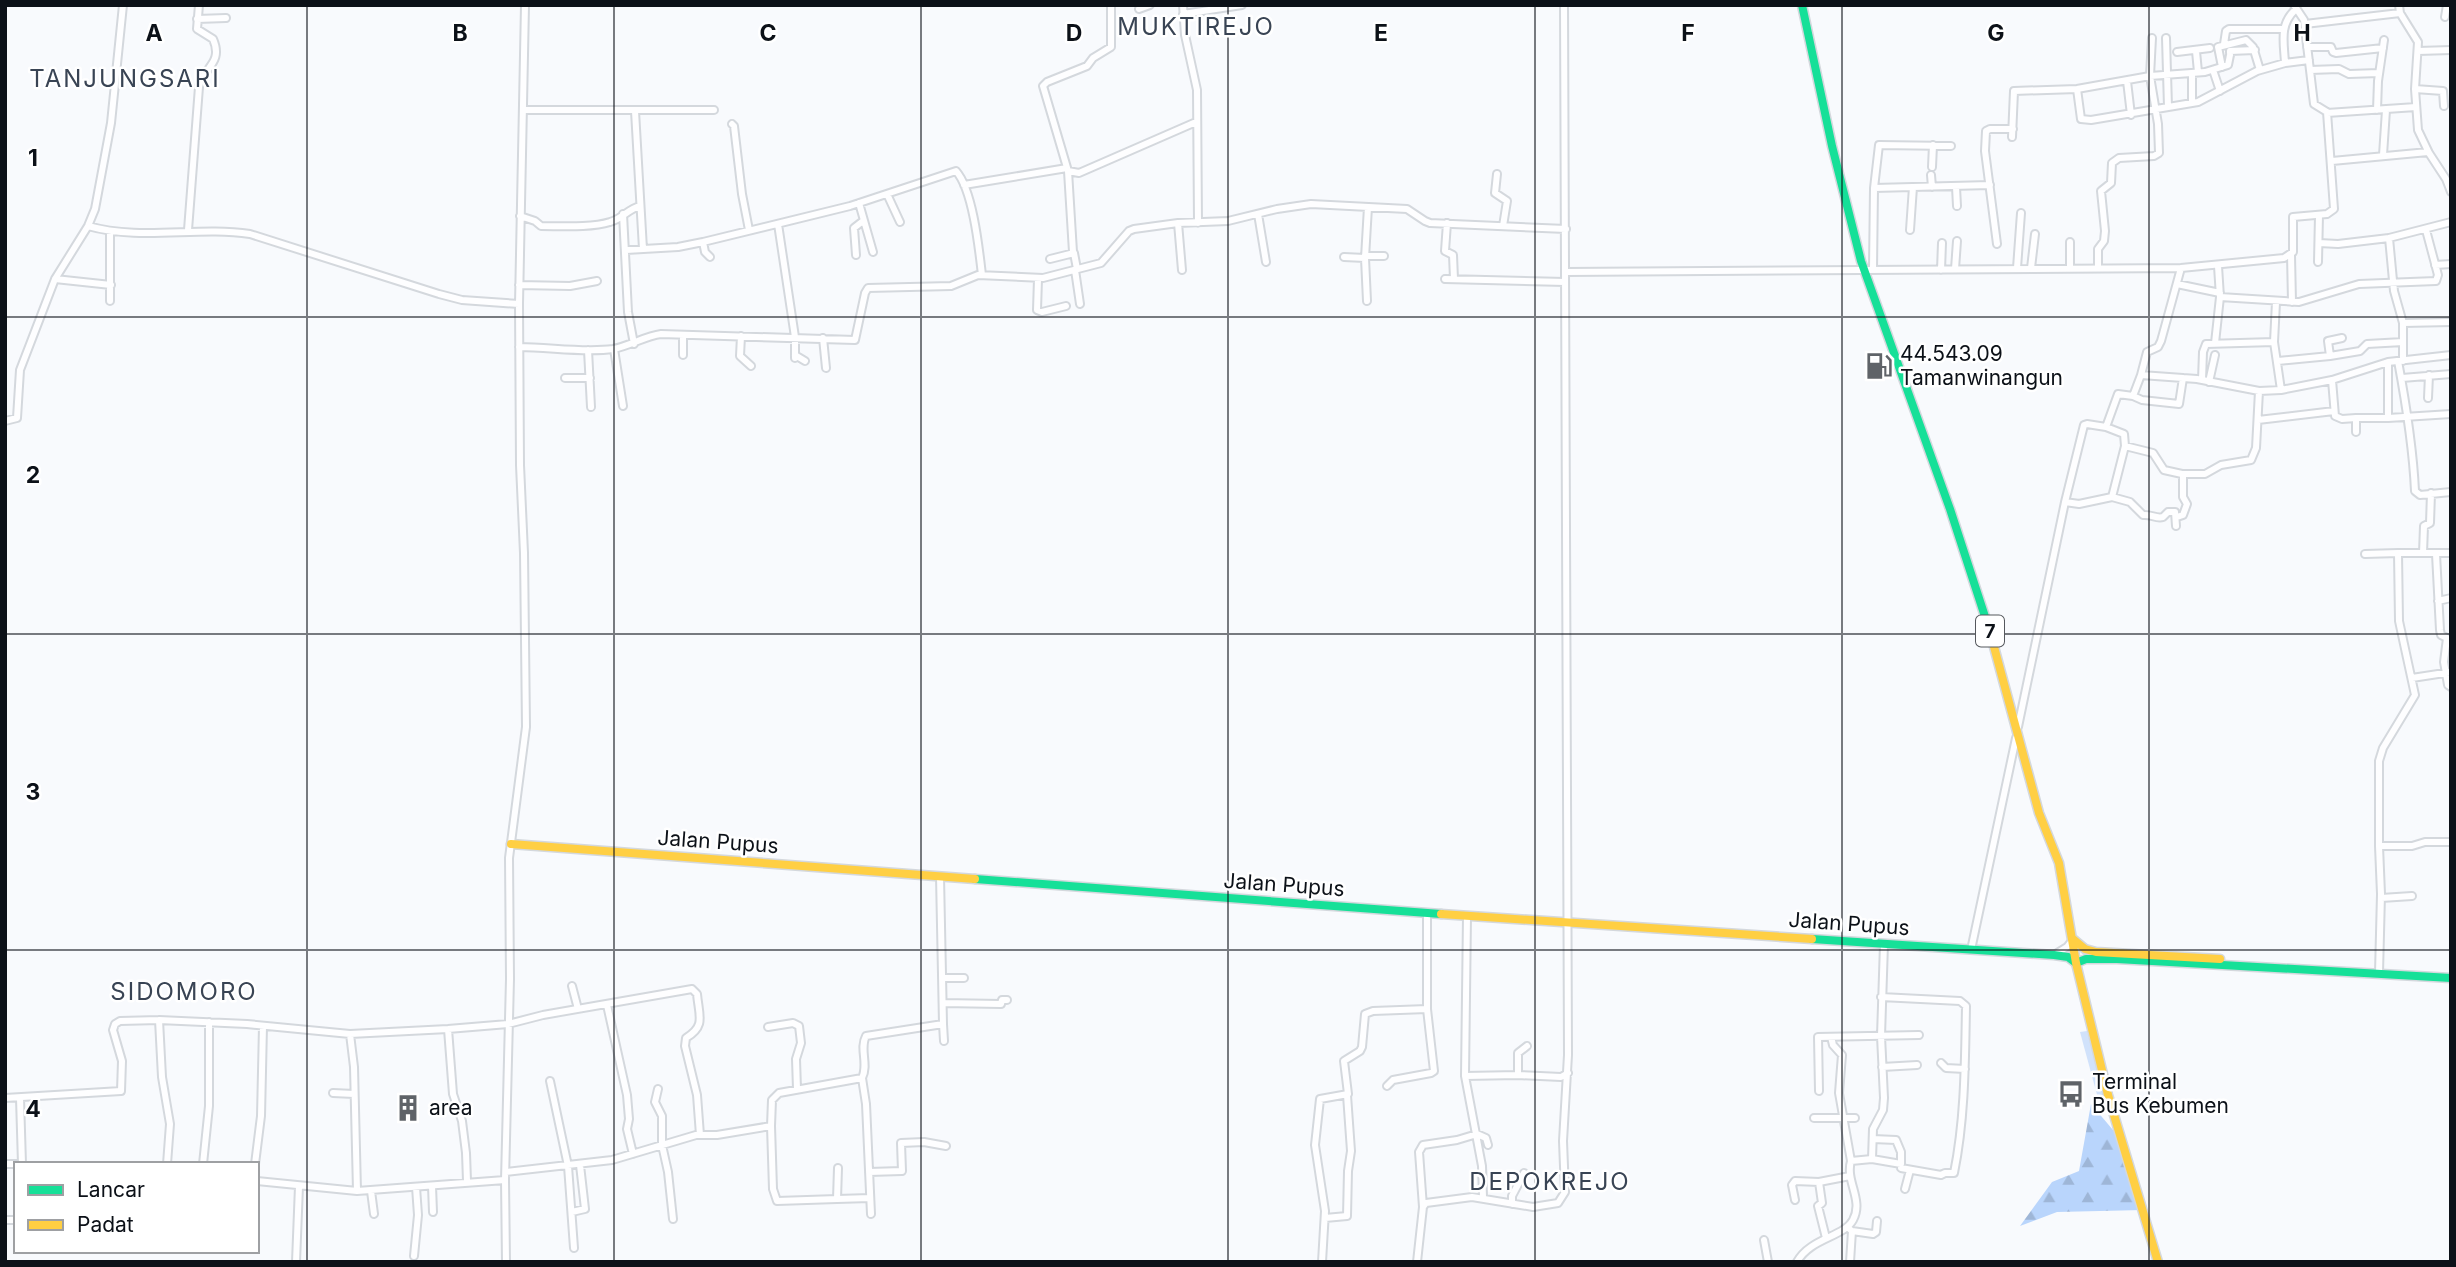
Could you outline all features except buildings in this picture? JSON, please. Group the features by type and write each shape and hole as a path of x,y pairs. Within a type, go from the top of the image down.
{"main road":[{"name":"7","path":"1802,5 1832,146 1868,269 1984,614 2039,813 2059,863 2076,963 2116,1125 2158,1262"},
{"name":"Jalan Pupus","path":"511,844 1467,916 2054,955 2068,957 2076,963 2086,958 2379,970"},
{"name":"Jalan Pupus","path":"2073,939 2095,953 2451,975"}],"street":[{"path":"5,421 17,418 20,370 55,279 88,226 95,209 108,143 123,5"},
{"path":"188,230 199,87 202,75 212,68 215,53 213,39 197,29 199,5"},
{"path":"506,1262 511,844 527,716 519,347 525,5"},
{"path":"1080,304 1067,169 1043,86 1087,66 1093,58 1111,47 1111,5"},
{"path":"1139,9 1150,5"},
{"path":"1183,5 1185,35 1197,90 1199,223"},
{"path":"1184,14 1242,5"},
{"path":"1423,1207 1428,1202 1450,1198 1483,1197 1539,1208 1559,1203 1564,1192 1563,1141 1568,1073 1564,5"},
{"path":"2370,5 2370,16"},
{"path":"2445,17 2447,5"},
{"path":"2285,63 2283,29 2295,8 2305,24 2314,104 2327,113 2334,209 2329,214 2303,214 2292,217 2292,302"},
{"path":"2305,24 2370,16 2400,9 2414,33 2418,51 2415,89 2418,130 2451,192"},
{"path":"197,19 226,18"},
{"path":"2222,67 2218,47 2249,41 2254,38 2254,29"},
{"path":"2224,44 2227,30 2283,29"},
{"path":"2098,267 2098,249 2105,239 2101,191 2111,183 2112,163 2116,159 2154,156 2159,153 2150,76 2152,38"},
{"path":"2166,38 2168,107"},
{"path":"2377,110 2384,40"},
{"path":"2238,41 2239,50"},
{"path":"2249,41 2255,50 2260,70"},
{"path":"2307,47 2331,47 2336,53 2383,48"},
{"path":"2177,52 2210,48"},
{"path":"1997,244 1986,151 1987,130 2012,133 2014,91 2077,89 2150,76 2213,70 2229,64 2230,51 2255,50"},
{"path":"2418,51 2451,50"},
{"path":"2192,103 2196,51"},
{"path":"2077,89 2082,120 2155,111 2192,103 2260,70 2309,60"},
{"path":"2310,70 2339,69 2349,74 2379,73"},
{"path":"2213,70 2220,91"},
{"path":"2127,81 2131,114"},
{"path":"2415,89 2443,91 2444,106"},
{"path":"2327,113 2416,107"},
{"path":"524,110 714,110"},
{"path":"2383,155 2386,110"},
{"path":"635,111 643,249"},
{"path":"964,185 1067,169 1079,173 1196,122"},
{"path":"732,124 749,230"},
{"path":"1868,269 1880,144 1951,146"},
{"path":"1932,187 1933,145"},
{"path":"2332,161 2428,152"},
{"path":"626,250 702,242 859,203 956,171 964,185 975,226 982,275"},
{"path":"1497,174 1495,193 1507,203 1503,226"},
{"path":"1874,188 1990,185"},
{"path":"1910,230 1913,187"},
{"path":"1956,187 1957,206"},
{"path":"887,194 900,222"},
{"path":"859,203 873,252"},
{"path":"519,347 588,350 614,348 634,344 654,335 856,339 864,293 868,288 951,286 982,275 1038,279 1101,263 1129,231 1178,223 1228,221 1295,205 1410,209 1425,221 1566,229"},
{"path":"520,216 536,221 541,226 610,223 630,209 640,206"},
{"path":"1367,301 1365,257 1368,207"},
{"path":"2017,268 2021,213"},
{"path":"623,214 628,312 634,344"},
{"path":"1258,214 1266,262"},
{"path":"2318,262 2319,215"},
{"path":"856,255 854,228 863,221"},
{"path":"2319,243 2389,238 2451,222"},
{"path":"778,223 795,357 805,361"},
{"path":"1178,223 1182,270"},
{"path":"1447,223 1445,251 1453,255 1454,279"},
{"path":"88,226 110,232 224,230 250,234 462,300 519,304"},
{"path":"2177,284 2220,295 2292,302 2304,301 2357,284 2436,281 2438,275 2426,230"},
{"path":"110,232 110,301"},
{"path":"2031,268 2035,234"},
{"path":"2389,238 2394,284 2403,323 2400,361 2415,491 2420,495 2451,492"},
{"path":"702,242 710,257"},
{"path":"1955,269 1957,242"},
{"path":"2070,242 2070,268"},
{"path":"1941,270 1942,243"},
{"path":"1050,259 1073,252"},
{"path":"1565,272 2181,268 2218,266 2291,255"},
{"path":"1344,257 1384,256"},
{"path":"2435,265 2451,264"},
{"path":"2215,344 2220,295 2218,266"},
{"path":"2133,397 2147,352 2158,347 2161,341 2181,268"},
{"path":"55,279 111,285"},
{"path":"1038,279 1037,310 1042,312 1066,306"},
{"path":"1445,279 1565,282"},
{"path":"519,285 570,286 597,281"},
{"path":"2276,302 2274,342 2281,390"},
{"path":"2403,323 2451,322"},
{"path":"683,335 683,355"},
{"path":"741,336 740,356 751,366"},
{"path":"823,338 826,368"},
{"path":"2330,356 2328,341 2342,338"},
{"path":"2206,381 2207,343 2274,342"},
{"path":"2278,361 2360,351 2367,344 2403,342"},
{"path":"614,348 623,406"},
{"path":"588,350 591,407"},
{"path":"2206,381 2215,355"},
{"path":"2141,375 2206,381 2259,391 2281,390 2332,380 2388,362 2451,355"},
{"path":"2388,362 2388,418"},
{"path":"2402,378 2451,374"},
{"path":"2428,398 2429,375"},
{"path":"565,378 590,378"},
{"path":"2106,427 2119,393 2142,400 2179,404 2183,378"},
{"path":"2332,380 2334,411 2338,419 2451,414"},
{"path":"2125,446 2153,453 2164,470 2183,474 2209,473 2221,465 2251,460 2256,448 2259,391"},
{"path":"2258,420 2334,411"},
{"path":"2356,418 2356,432"},
{"path":"1970,950 2065,502 2084,425 2106,427 2124,434 2125,446 2112,497"},
{"path":"2177,517 2183,515 2187,504 2182,493 2183,474"},
{"path":"2423,554 2424,526 2430,523 2431,494"},
{"path":"2065,502 2079,504 2112,497 2130,502 2141,515 2161,518 2170,511 2175,512 2176,526"},
{"path":"2379,970 2379,761 2414,695 2399,621 2398,553"},
{"path":"2365,554 2451,553"},
{"path":"2436,554 2440,632 2449,637 2448,685 2451,687"},
{"path":"2438,601 2451,598"},
{"path":"2412,678 2448,673"},
{"path":"2379,846 2451,842"},
{"path":"940,876 944,1041"},
{"path":"2381,898 2412,896"},
{"path":"1387,1086 1393,1080 1433,1073 1434,1058 1427,1009 1427,913"},
{"path":"1467,916 1465,1076 1482,1166 1483,1197"},
{"path":"2054,955 2067,947 2073,939"},
{"path":"1872,1159 1874,1125 1884,1106 1881,996 1884,944"},
{"path":"942,978 964,978"},
{"path":"572,986 579,1009"},
{"path":"5,1098 121,1091 123,1073 113,1030 115,1024 120,1021 209,1022 350,1034 448,1030 508,1024 692,989 697,996 699,1027 685,1042 697,1095 701,1135"},
{"path":"1851,1161 1872,1159 1910,1170 1941,1175 1945,1172 1954,1173 1965,1069 1965,1003 1881,996"},
{"path":"943,1003 1001,1004 1002,1000 1007,1000"},
{"path":"607,1005 627,1094 627,1129 633,1154"},
{"path":"1325,1217 1347,1216 1348,1171 1352,1151 1347,1095 1349,1088 1344,1061 1362,1047 1363,1016 1373,1011 1427,1009"},
{"path":"159,1020 162,1077 170,1124 167,1162"},
{"path":"203,1162 209,1107 209,1022"},
{"path":"768,1027 793,1023 799,1026 801,1043 796,1059 797,1089"},
{"path":"871,1214 866,1104 862,1078 866,1069 863,1042 866,1036 943,1024"},
{"path":"255,1162 261,1116 263,1026"},
{"path":"448,1030 453,1094 462,1121 467,1181"},
{"path":"350,1034 357,1191"},
{"path":"1819,1091 1817,1038 1919,1035"},
{"path":"1831,1037 1833,1045 1842,1055 1839,1094 1851,1161 1850,1177 1857,1205 1850,1229 1850,1262"},
{"path":"1517,1075 1517,1055 1527,1045"},
{"path":"1941,1063 1946,1068 1965,1069"},
{"path":"1882,1067 1917,1065"},
{"path":"1465,1076 1561,1077 1568,1073"},
{"path":"862,1078 779,1093 772,1100 773,1189 777,1201 870,1198"},
{"path":"551,1081 568,1166 574,1248"},
{"path":"658,1089 655,1102 662,1116 662,1145 673,1219"},
{"path":"332,1093 354,1094"},
{"path":"1322,1262 1325,1217 1315,1145 1319,1102 1329,1096 1347,1095"},
{"path":"20,1098 22,1162"},
{"path":"1814,1118 1855,1118"},
{"path":"259,1181 357,1191 432,1186 580,1165 701,1135 771,1126"},
{"path":"1417,1262 1423,1207 1419,1152 1423,1145 1477,1134 1486,1138 1488,1145"},
{"path":"1872,1139 1896,1140 1901,1153 1900,1167"},
{"path":"869,1172 902,1171 901,1143 924,1142 946,1146"},
{"path":"572,1212 585,1209 580,1165"},
{"path":"837,1199 838,1168"},
{"path":"1905,1189 1910,1170"},
{"path":"1512,1204 1512,1196 1524,1173"},
{"path":"1795,1200 1792,1182 1819,1182 1850,1177"},
{"path":"1819,1182 1822,1203 1818,1206 1825,1238"},
{"path":"296,1262 299,1186"},
{"path":"432,1186 433,1212"},
{"path":"414,1256 418,1215 416,1187"},
{"path":"372,1191 374,1214"},
{"path":"1799,1261 1808,1248 1825,1238 1850,1229 1875,1233 1877,1221"},
{"path":"1764,1240 1768,1262"}],"green space":[{"path":"2091,1104 2124,1143 2143,1210 2057,1212 2020,1226 2052,1182 2079,1171"}],"shaded area":[{"path":"2087,1031 2106,1100 2099,1102 2080,1032"}],"traffic: fast":[{"path":"1802,5 1832,146 1861,261 1950,509 1990,632"},
{"path":"975,879 1441,914"},
{"path":"1812,939 2054,955 2068,957 2076,963 2086,959 2117,959 2451,978"}],"traffic: slow":[{"path":"1990,632 2039,813 2059,863 2076,963 2108,1095 2158,1262"},
{"path":"511,844 975,879"},
{"path":"1441,914 1812,939"},
{"path":"2073,939 2085,949 2096,952 2220,959"}],"place":[{"name":"44.543.09 Tamanwinangun","path":"1879,366"},
{"name":"Terminal Bus Kebumen","path":"2071,1094"},
{"name":"area","path":"408,1108"}],"district":[{"name":"MUKTIREJO","path":"1196,27"},
{"name":"TANJUNGSARI","path":"125,79"},
{"name":"SIDOMORO","path":"184,992"},
{"name":"DEPOKREJO","path":"1550,1182"}]}
